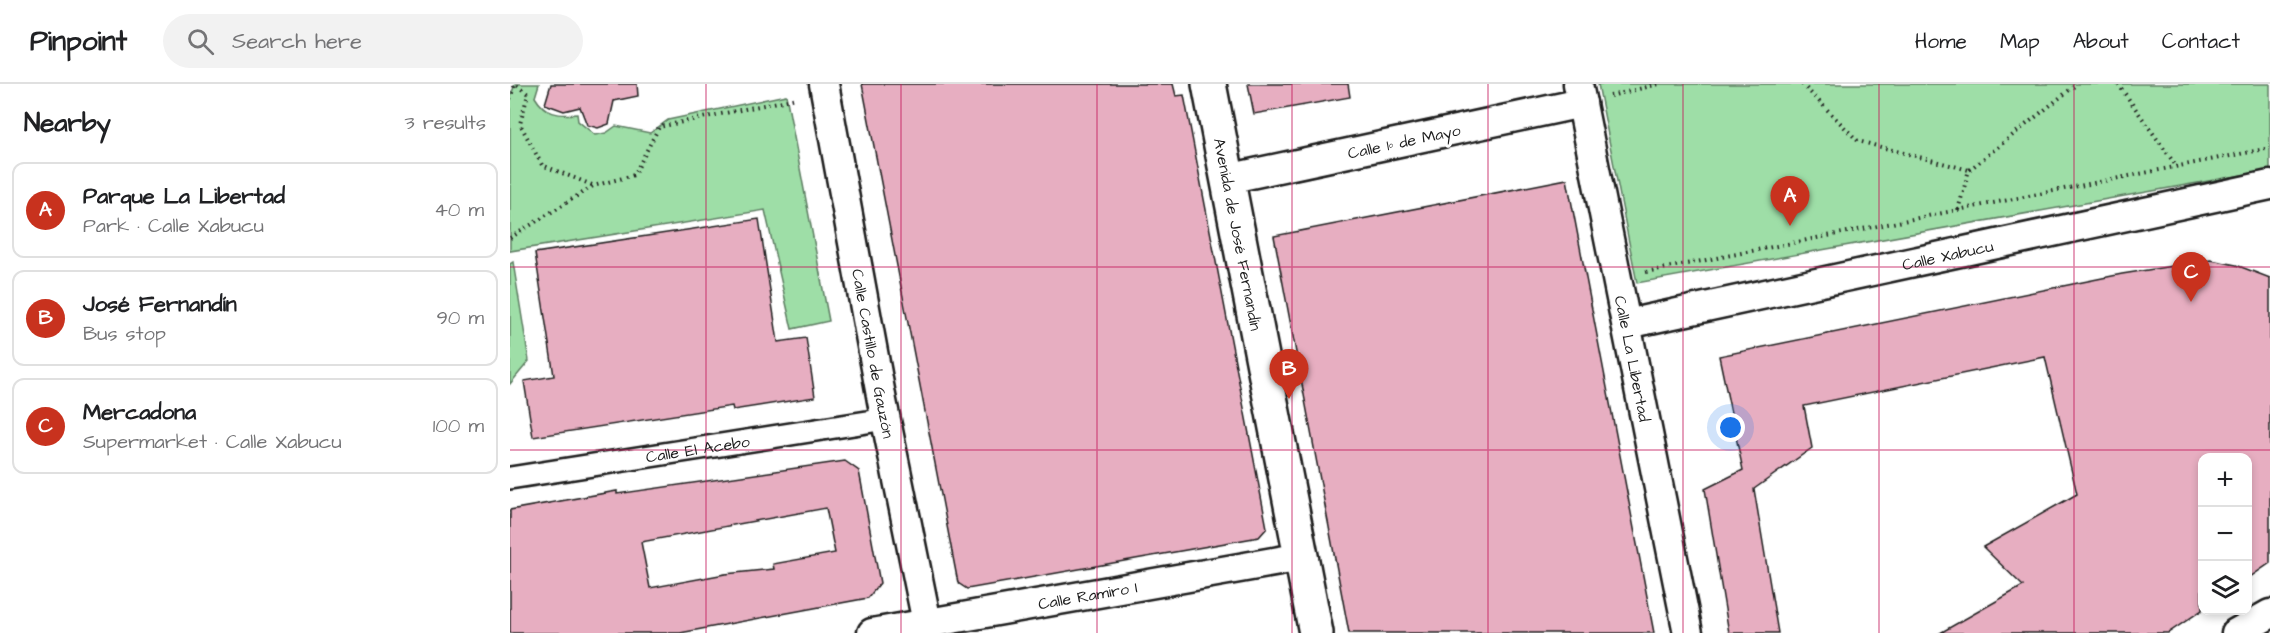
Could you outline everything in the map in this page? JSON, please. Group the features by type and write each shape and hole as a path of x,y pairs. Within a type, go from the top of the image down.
{"street":[{"name":"Avenida de José Fernandín","path":"1209,84 1316,633"},
{"name":"Calle Castillo de Gauzón","path":"825,88 886,418 927,623"},
{"name":"Calle 1º de Mayo","path":"1227,179 1580,94"},
{"name":"Calle La Libertad","path":"1580,94 1688,633"},
{"name":"Calle Xabucu","path":"1627,324 2270,185"},
{"name":"Calle El Acebo","path":"510,478 886,418"},
{"name":"Calle Ramiro I","path":"872,633 1302,557"},
{"path":"2236,633 2270,614"}],"path":[{"path":"510,99 515,84 528,93 520,124 542,165 593,186"},
{"path":"1580,94 1659,84"},
{"path":"1802,84 1858,141 1969,170"},
{"path":"1958,211 1969,170 2077,84"},
{"path":"2118,84 2177,167"},
{"path":"510,238 593,186 634,175 659,127 825,88"}],"green space":[{"path":"515,84 539,84 535,97 543,107 553,113 577,114 578,121 595,135 606,133 616,126 650,133 668,120 786,95 829,321 792,329 765,210 510,251 510,98"},
{"path":"1598,84 2270,84 2270,170 1637,283"},
{"path":"513,262 529,361 510,384 510,264"}],"building":[{"path":"551,84 637,84 638,96 614,101 609,124 598,128 587,125 580,107 564,111 545,104"},
{"path":"862,84 1173,84 1176,96 1184,95 1267,528 1259,537 967,589 958,583"},
{"path":"1248,84 1348,84 1350,97 1254,114"},
{"path":"1567,179 1654,633 1349,633 1274,236"},
{"path":"759,219 778,342 806,338 815,397 733,410 732,406 533,437 524,381 554,376 535,253"},
{"path":"2211,260 2236,265 2270,278 2270,563 2252,576 2252,453 2198,453 2198,613 2168,633 1940,633 2023,586 1983,547 2077,494 2045,357 1804,406 1812,448 1754,489 1778,633 1729,633 1705,489 1743,470 1719,356 2122,274"},
{"path":"845,461 859,471 880,583 868,598 680,633 510,633 510,510 617,491 617,494","holes":["826,508 835,553 773,564 774,569 725,574 650,588 641,542"]}],"place":[{"name":"Parque La Libertad","path":"1790,226"},
{"name":"Mercadona","path":"2191,302"},
{"name":"José Fernandín","path":"1289,399"}]}
